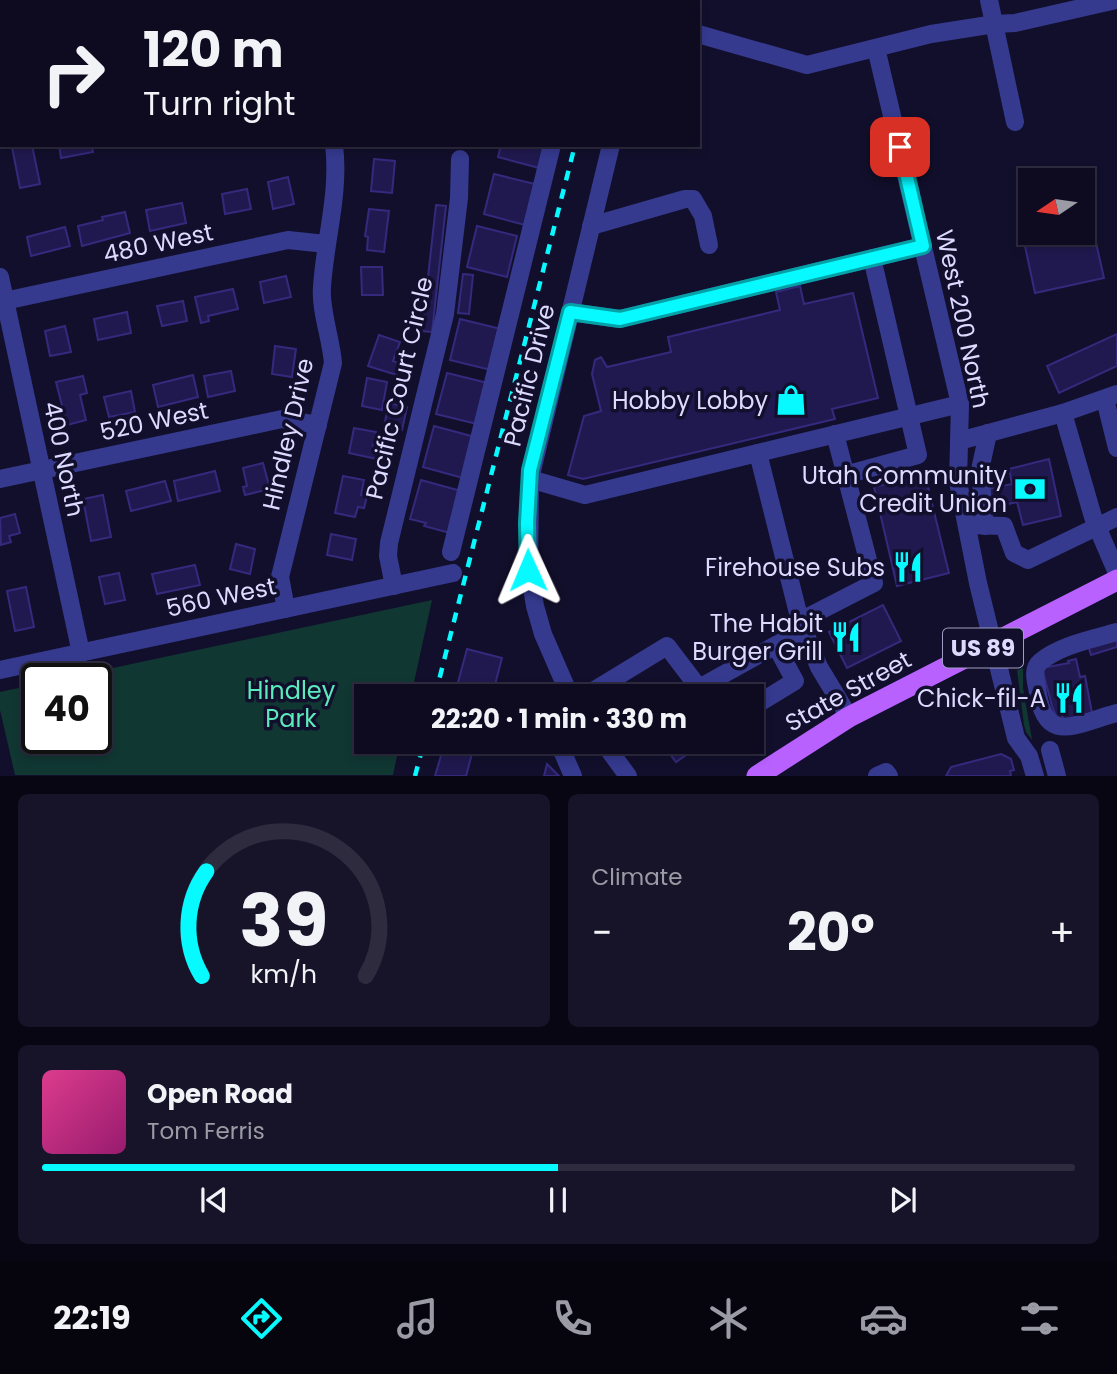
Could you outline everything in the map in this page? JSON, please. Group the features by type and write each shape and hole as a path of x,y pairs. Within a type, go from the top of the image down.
{"main road":[{"name":"State Street","path":"757,775 849,717 1117,580"}],"street":[{"path":"989,0 1015,122"},
{"path":"700,35 807,65 931,34 1015,23 1116,0"},
{"name":"West 200 North","path":"876,48 960,404 958,482 976,525 978,583 1016,738 1029,756 1035,775"},
{"name":"Hindley Drive","path":"286,609 280,577 333,363 321,290 337,184 334,147"},
{"path":"451,552 552,147"},
{"name":"Pacific Drive","path":"565,684 543,634 528,570 530,480 611,147"},
{"name":"Pacific Court Circle","path":"394,586 389,543 445,314 459,198 460,159"},
{"path":"591,226 693,199 703,216 709,245"},
{"name":"480 West","path":"2,301 288,240 326,244"},
{"path":"570,312 620,319 923,246"},
{"path":"845,475 918,455 872,258"},
{"name":"400 North","path":"0,277 2,301 80,653"},
{"path":"960,441 1111,397 1117,448"},
{"path":"530,480 584,495 960,404"},
{"path":"1063,413 1096,525 1117,573"},
{"name":"520 West","path":"0,479 282,419 318,425"},
{"path":"988,433 980,470 976,525 1004,526 1013,553 1028,560 1117,517"},
{"path":"714,684 874,583 835,434"},
{"path":"758,453 802,626 819,667 849,717"},
{"name":"560 West","path":"0,670 453,573"},
{"path":"1117,632 1042,660 1035,673 1045,719 1058,728 1117,713"},
{"path":"1077,645 1089,650 1117,642"},
{"path":"605,684 667,646 695,684"},
{"path":"764,700 795,681 776,646"},
{"path":"1050,750 1057,775"},
{"path":"563,754 573,775"},
{"path":"612,754 628,775"},
{"path":"877,775 886,772 889,775"}],"green space":[{"name":"Hindley Park","path":"432,600 414,684 354,684 354,754 397,754 393,775 15,775 0,710 0,692 21,687 21,754 112,754 112,668"},
{"path":"1023,668 1023,688 1032,740 1024,725 1017,670"}],"building":[{"path":"12,147 32,147 40,184 20,188"},
{"path":"59,147 92,147 93,152 61,158"},
{"path":"500,147 544,147 539,168 498,157"},
{"path":"374,159 395,161 392,193 371,191"},
{"path":"494,174 535,184 525,225 484,214"},
{"path":"288,177 294,204 273,209 268,182"},
{"path":"247,189 251,209 225,214 222,194"},
{"path":"182,203 186,223 150,231 146,210"},
{"path":"436,205 446,206 432,332 422,331"},
{"path":"369,209 389,211 384,252 367,250 368,237 365,236"},
{"path":"125,212 130,233 82,246 78,226"},
{"path":"477,226 517,236 507,277 467,267"},
{"path":"65,227 70,246 31,256 27,237"},
{"path":"1096,243 1104,278 1035,293 1025,245 1096,245"},
{"path":"361,267 382,267 383,295 362,295"},
{"path":"463,274 473,275 469,314 458,313"},
{"path":"286,276 291,297 264,303 260,282"},
{"path":"800,286 804,304 853,293 878,398 832,409 835,419 583,479 568,475 584,416 601,411 592,374 595,360 601,357 607,367 671,352 668,337 780,310 776,292"},
{"path":"233,289 238,309 208,316 209,321 201,323 195,297"},
{"path":"183,301 187,321 162,326 157,306"},
{"path":"127,312 131,333 98,340 94,319"},
{"path":"460,319 501,329 491,370 450,360"},
{"path":"65,326 71,352 50,356 45,331"},
{"path":"1117,334 1117,366 1059,393 1047,366"},
{"path":"379,335 400,342 393,361 401,364 397,375 368,366"},
{"path":"275,346 296,349 292,377 272,374"},
{"path":"231,371 235,391 208,397 204,376"},
{"path":"447,373 488,383 477,424 436,414"},
{"path":"193,375 198,397 158,407 153,385"},
{"path":"83,376 87,393 80,395 86,420 67,425 56,382"},
{"path":"367,378 387,382 382,410 362,406"},
{"path":"131,391 135,412 109,417 104,397"},
{"path":"389,403 407,407 402,430 384,426"},
{"path":"434,426 475,437 463,478 423,467"},
{"path":"354,428 376,432 373,446 380,448 377,459 349,453"},
{"path":"1049,459 1061,516 1023,525 1017,502 992,508 988,489 1012,484 1009,469"},
{"path":"263,463 270,489 245,495 243,487 247,486 243,468"},
{"path":"215,471 220,491 178,501 174,481"},
{"path":"925,475 949,573 897,586 874,487"},
{"path":"343,476 364,480 361,495 367,496 364,508 358,507 355,517 335,513"},
{"path":"421,480 461,491 450,533 410,519"},
{"path":"165,481 171,501 131,511 126,491"},
{"path":"103,495 111,537 91,541 83,499"},
{"path":"15,514 20,533 9,536 11,542 1,545 0,518"},
{"path":"331,534 356,539 352,560 327,555"},
{"path":"236,544 255,549 250,574 230,569"},
{"path":"195,565 200,585 157,594 152,574"},
{"path":"119,573 125,600 105,604 99,577"},
{"path":"26,587 34,627 15,631 7,591"},
{"path":"883,605 901,641 847,668 829,632"},
{"path":"1117,630 1117,647 1091,655 1086,639"},
{"path":"467,649 502,658 495,684 458,684"},
{"name":"Chick-fil-A","path":"1076,659 1080,677 1085,676 1092,713 1063,720 1062,715 1056,716 1042,668"},
{"path":"441,754 472,754 466,776 435,776"},
{"path":"670,754 687,754 676,762"},
{"path":"1001,754 1011,759 1014,770 1010,771 1011,776 946,776 951,767"},
{"path":"547,764 559,776 544,776"}],"railway":[{"path":"438,684 574,147"},
{"path":"415,776 421,754"}],"place":[{"name":"Hobby Lobby","path":"791,400"},
{"name":"Utah Community Credit Union","path":"1030,489"},
{"name":"Firehouse Subs","path":"908,567"},
{"name":"The Habit Burger Grill","path":"846,637"},
{"name":"Chick-fil-A","path":"1069,698"}],"route":[{"path":"528,570 530,470 570,312 620,319 923,246 900,147"}]}
